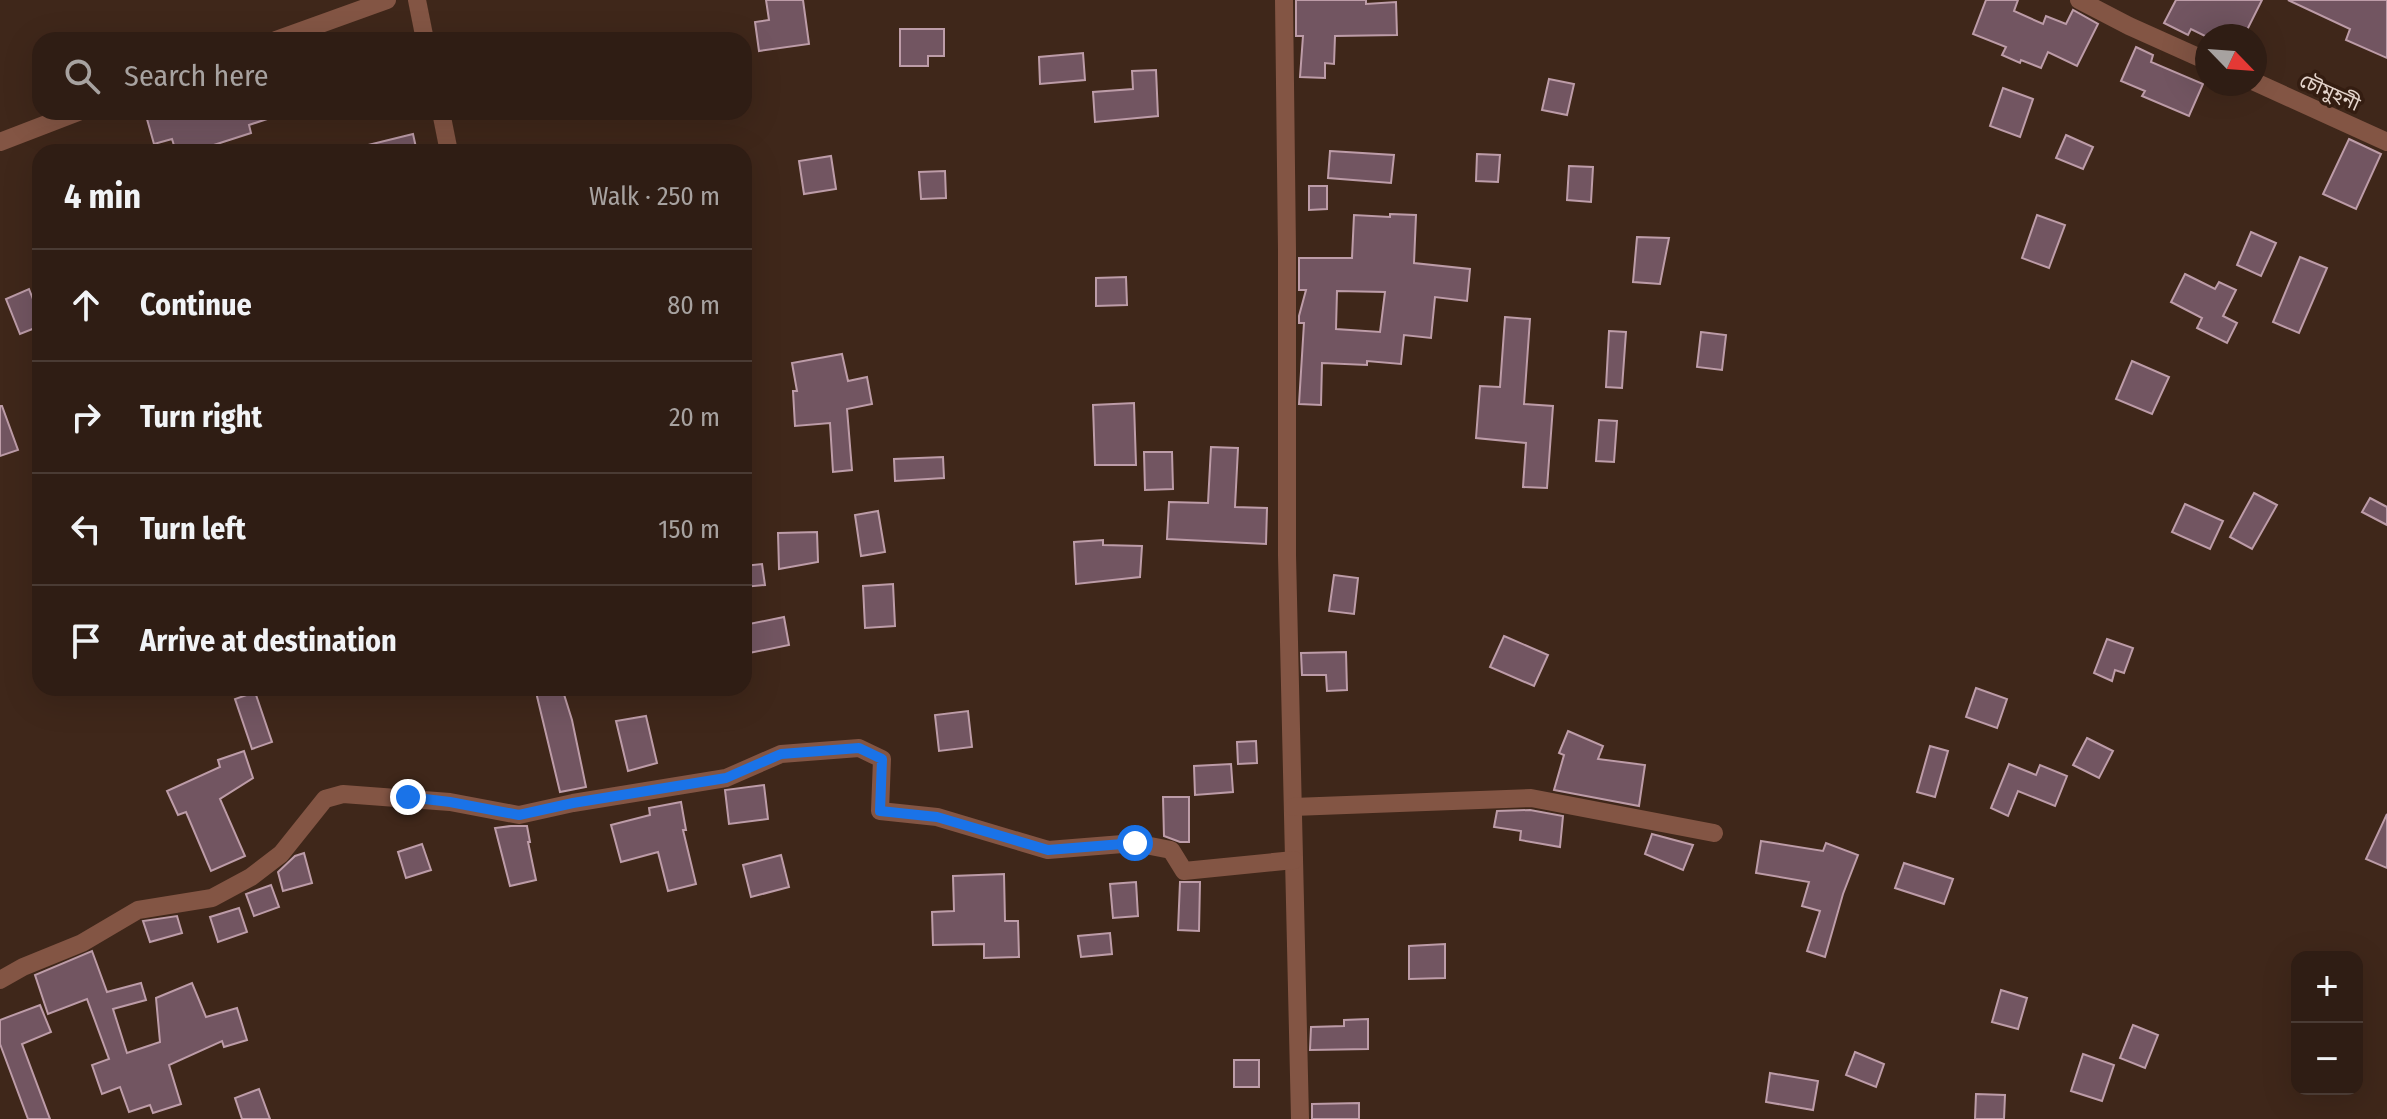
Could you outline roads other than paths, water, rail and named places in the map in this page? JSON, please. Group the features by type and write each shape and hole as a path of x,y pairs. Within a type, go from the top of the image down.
{"street":[{"path":"298,32 387,0"},
{"path":"417,0 423,32"},
{"path":"1284,0 1287,555 1300,1119"},
{"path":"2079,0 2195,56"},
{"name":"চৌমুহনী","path":"2267,87 2387,142"},
{"path":"0,142 58,120"},
{"path":"443,120 447,144"},
{"path":"0,980 82,943 138,910 212,898 251,877 281,854 325,799 343,794 450,802 519,815 726,778 781,754 859,748 882,759 880,811 937,817 1048,850 1135,843 1171,850 1184,871 1294,860"},
{"path":"1293,807 1531,798 1714,833"}]}
